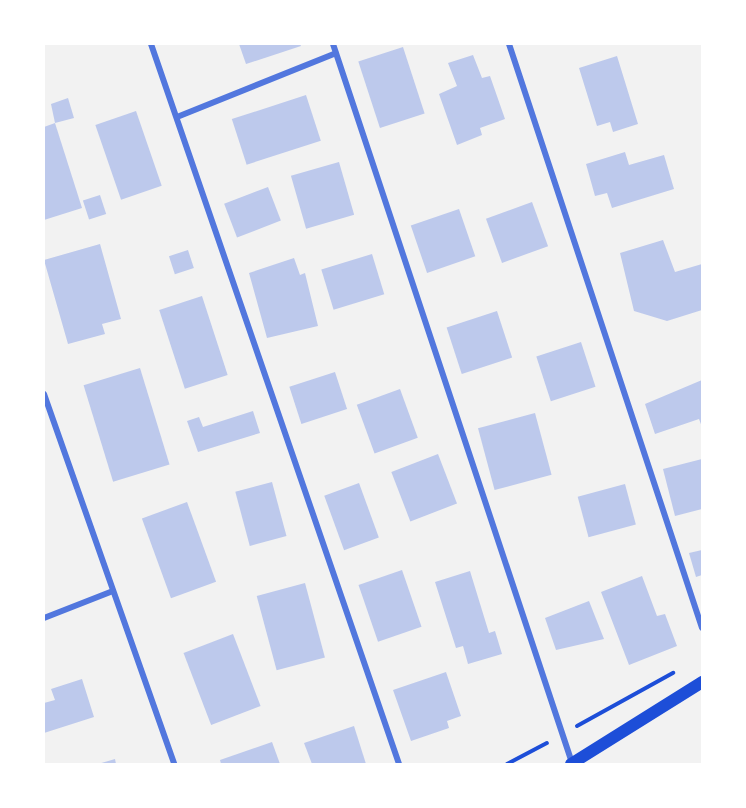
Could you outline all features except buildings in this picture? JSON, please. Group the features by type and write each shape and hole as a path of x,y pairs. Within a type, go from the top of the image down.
{"main road":[{"path":"572,764 702,682"}],"street":[{"path":"152,44 399,765"},
{"path":"333,44 572,764"},
{"path":"509,44 702,627"},
{"path":"177,117 336,53"},
{"path":"44,394 174,765"},
{"path":"44,618 113,591"}],"path":[{"path":"507,765 683,668"}]}
